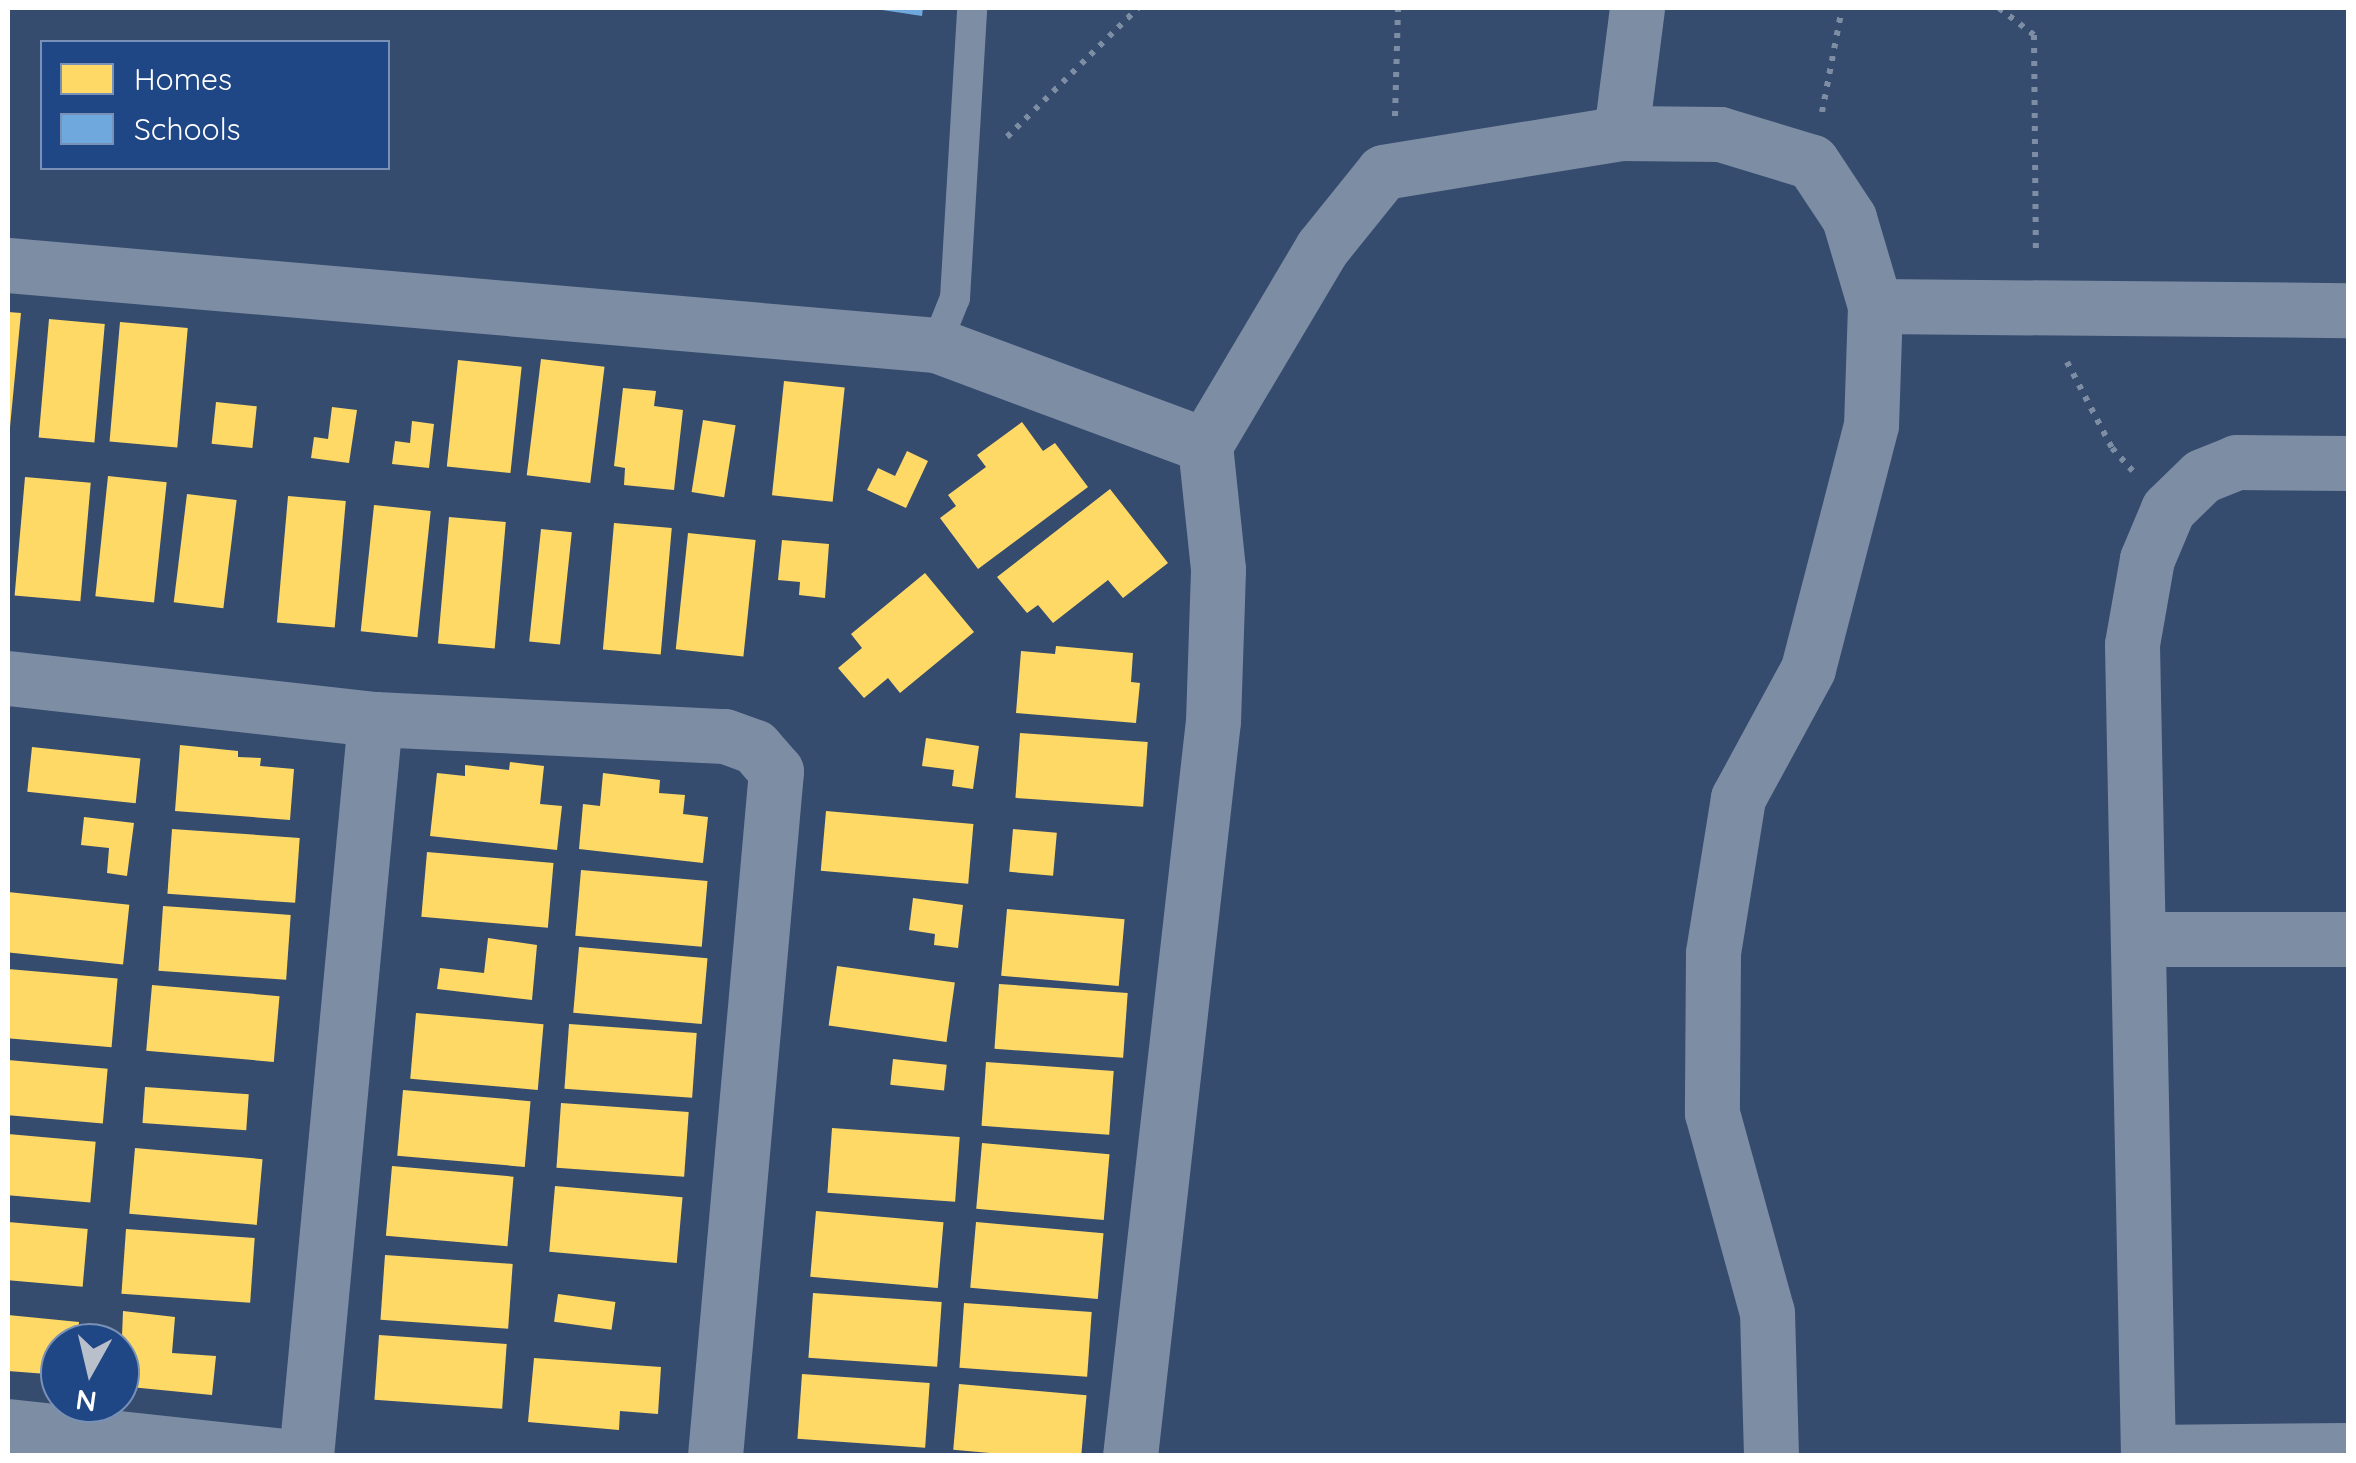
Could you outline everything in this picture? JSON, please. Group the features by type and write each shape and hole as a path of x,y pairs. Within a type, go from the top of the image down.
{"street":[{"path":"1621,133 1638,8"},
{"path":"1130,1456 1213,721 1218,569 1205,445 1322,248 1383,172 1621,133 1720,134 1812,162 1849,218 1875,306 1871,426 1808,669 1738,798 1714,952 1712,1113 1767,1312 1771,1456"},
{"path":"8,265 936,345 1205,445"},
{"path":"1875,306 2348,310"},
{"path":"2348,464 2236,462 2202,476 2168,508 2147,559 2132,644 2142,939 2148,1454 2348,1450"},
{"path":"8,678 375,718 725,736 755,747 776,770 715,1456"},
{"path":"306,1456 375,718"},
{"path":"2142,939 2348,939"},
{"path":"8,1426 285,1456"}],"lane":[{"path":"936,345 955,298 957,188 972,8"}],"path":[{"path":"957,188 1138,8"},
{"path":"1383,172 1401,90 1398,8"},
{"path":"1812,162 1842,8"},
{"path":"1999,8 2034,35 2036,308 2112,448 2168,508"}],"building: Homes":[{"path":"8,312 21,313 10,427 8,427"},
{"path":"49,319 105,324 94,442 39,438"},
{"path":"120,322 188,328 177,447 110,442"},
{"path":"541,359 605,367 590,483 527,475"},
{"path":"458,360 522,367 510,473 447,466"},
{"path":"784,381 845,387 833,502 772,495"},
{"path":"623,388 656,391 654,406 683,410 674,490 624,485 625,468 614,466"},
{"path":"216,402 257,406 252,448 212,444"},
{"path":"332,407 357,410 349,463 311,458 314,437 328,439"},
{"path":"703,420 736,425 724,497 692,492"},
{"path":"412,421 434,424 429,468 392,464 395,441 410,443"},
{"path":"1022,422 1043,451 1055,443 1088,487 978,569 940,518 956,506 948,495 986,467 977,455"},
{"path":"907,451 928,461 906,508 867,490 878,468 895,476"},
{"path":"108,476 167,482 154,603 95,596"},
{"path":"25,477 91,483 80,601 15,596"},
{"path":"1110,489 1168,563 1123,598 1108,580 1053,623 1038,605 1027,613 997,577"},
{"path":"187,494 237,500 223,608 174,602"},
{"path":"288,496 346,501 335,628 277,623"},
{"path":"374,505 431,511 417,637 361,631"},
{"path":"449,517 506,522 495,648 438,644"},
{"path":"614,523 672,528 661,655 603,650"},
{"path":"541,529 572,532 560,645 529,641"},
{"path":"688,533 756,540 743,656 676,649"},
{"path":"782,540 829,544 825,598 799,595 800,582 778,580"},
{"path":"925,573 974,632 900,693 888,678 864,698 838,668 862,648 851,634"},
{"path":"1056,646 1133,653 1131,682 1140,683 1136,723 1016,713 1021,651 1055,654"},
{"path":"1020,733 1148,742 1143,807 1015,798"},
{"path":"926,738 979,746 973,789 952,786 954,770 922,766"},
{"path":"180,745 238,751 238,757 261,758 260,766 294,769 290,820 175,811"},
{"path":"32,747 140,758 136,803 27,792"},
{"path":"510,762 544,766 540,804 562,806 557,850 430,836 437,773 465,776 465,765 509,770"},
{"path":"603,773 660,780 659,793 685,795 683,814 708,817 703,863 579,849 583,804 600,806"},
{"path":"826,811 973,824 968,884 821,871"},
{"path":"84,817 134,823 127,876 107,873 109,848 81,845"},
{"path":"172,829 300,838 295,903 167,894"},
{"path":"1013,829 1057,833 1053,876 1009,872"},
{"path":"427,852 554,863 548,928 421,917"},
{"path":"581,870 708,881 702,947 575,936"},
{"path":"8,892 129,905 123,964 8,952"},
{"path":"913,898 963,905 958,948 934,945 935,934 909,930"},
{"path":"163,906 291,915 286,980 158,971"},
{"path":"1007,909 1125,919 1119,986 1001,976"},
{"path":"488,938 537,945 532,1000 437,989 440,968 484,973"},
{"path":"579,947 708,958 702,1024 573,1013"},
{"path":"837,966 955,983 946,1042 829,1025"},
{"path":"8,969 118,979 112,1047 8,1038"},
{"path":"999,984 1128,993 1123,1058 994,1049"},
{"path":"152,985 280,996 274,1062 146,1051"},
{"path":"416,1013 544,1024 538,1090 410,1079"},
{"path":"569,1024 697,1033 692,1098 564,1089"},
{"path":"893,1059 947,1065 944,1091 890,1085"},
{"path":"8,1060 108,1069 103,1124 8,1115"},
{"path":"986,1062 1114,1071 1109,1135 982,1126"},
{"path":"145,1087 249,1094 246,1130 142,1123"},
{"path":"403,1090 531,1101 525,1167 397,1156"},
{"path":"561,1103 689,1112 684,1177 556,1168"},
{"path":"832,1128 960,1137 955,1202 827,1193"},
{"path":"8,1134 96,1142 90,1202 8,1195"},
{"path":"982,1143 1110,1154 1104,1220 976,1209"},
{"path":"135,1148 263,1159 257,1225 129,1214"},
{"path":"392,1166 514,1177 507,1246 386,1236"},
{"path":"555,1186 683,1197 677,1263 549,1252"},
{"path":"816,1211 944,1222 938,1288 810,1277"},
{"path":"8,1222 88,1229 83,1287 8,1280"},
{"path":"976,1222 1104,1233 1098,1299 970,1288"},
{"path":"126,1229 255,1238 250,1303 121,1294"},
{"path":"385,1255 513,1264 508,1329 380,1320"},
{"path":"813,1293 942,1302 937,1367 808,1358"},
{"path":"558,1294 615,1302 612,1330 554,1322"},
{"path":"964,1303 1092,1312 1087,1377 959,1368"},
{"path":"123,1311 175,1317 172,1353 216,1356 212,1395 140,1388 140,1323 123,1323"},
{"path":"8,1315 79,1322 40,1323 40,1373 8,1371"},
{"path":"379,1335 507,1344 502,1409 374,1400"},
{"path":"534,1358 661,1367 658,1414 620,1411 619,1430 528,1422"},
{"path":"802,1374 930,1383 925,1448 797,1439"},
{"path":"959,1384 1087,1395 1081,1456 953,1450"}],"building: Schools":[{"path":"869,8 923,8 922,16"}]}
